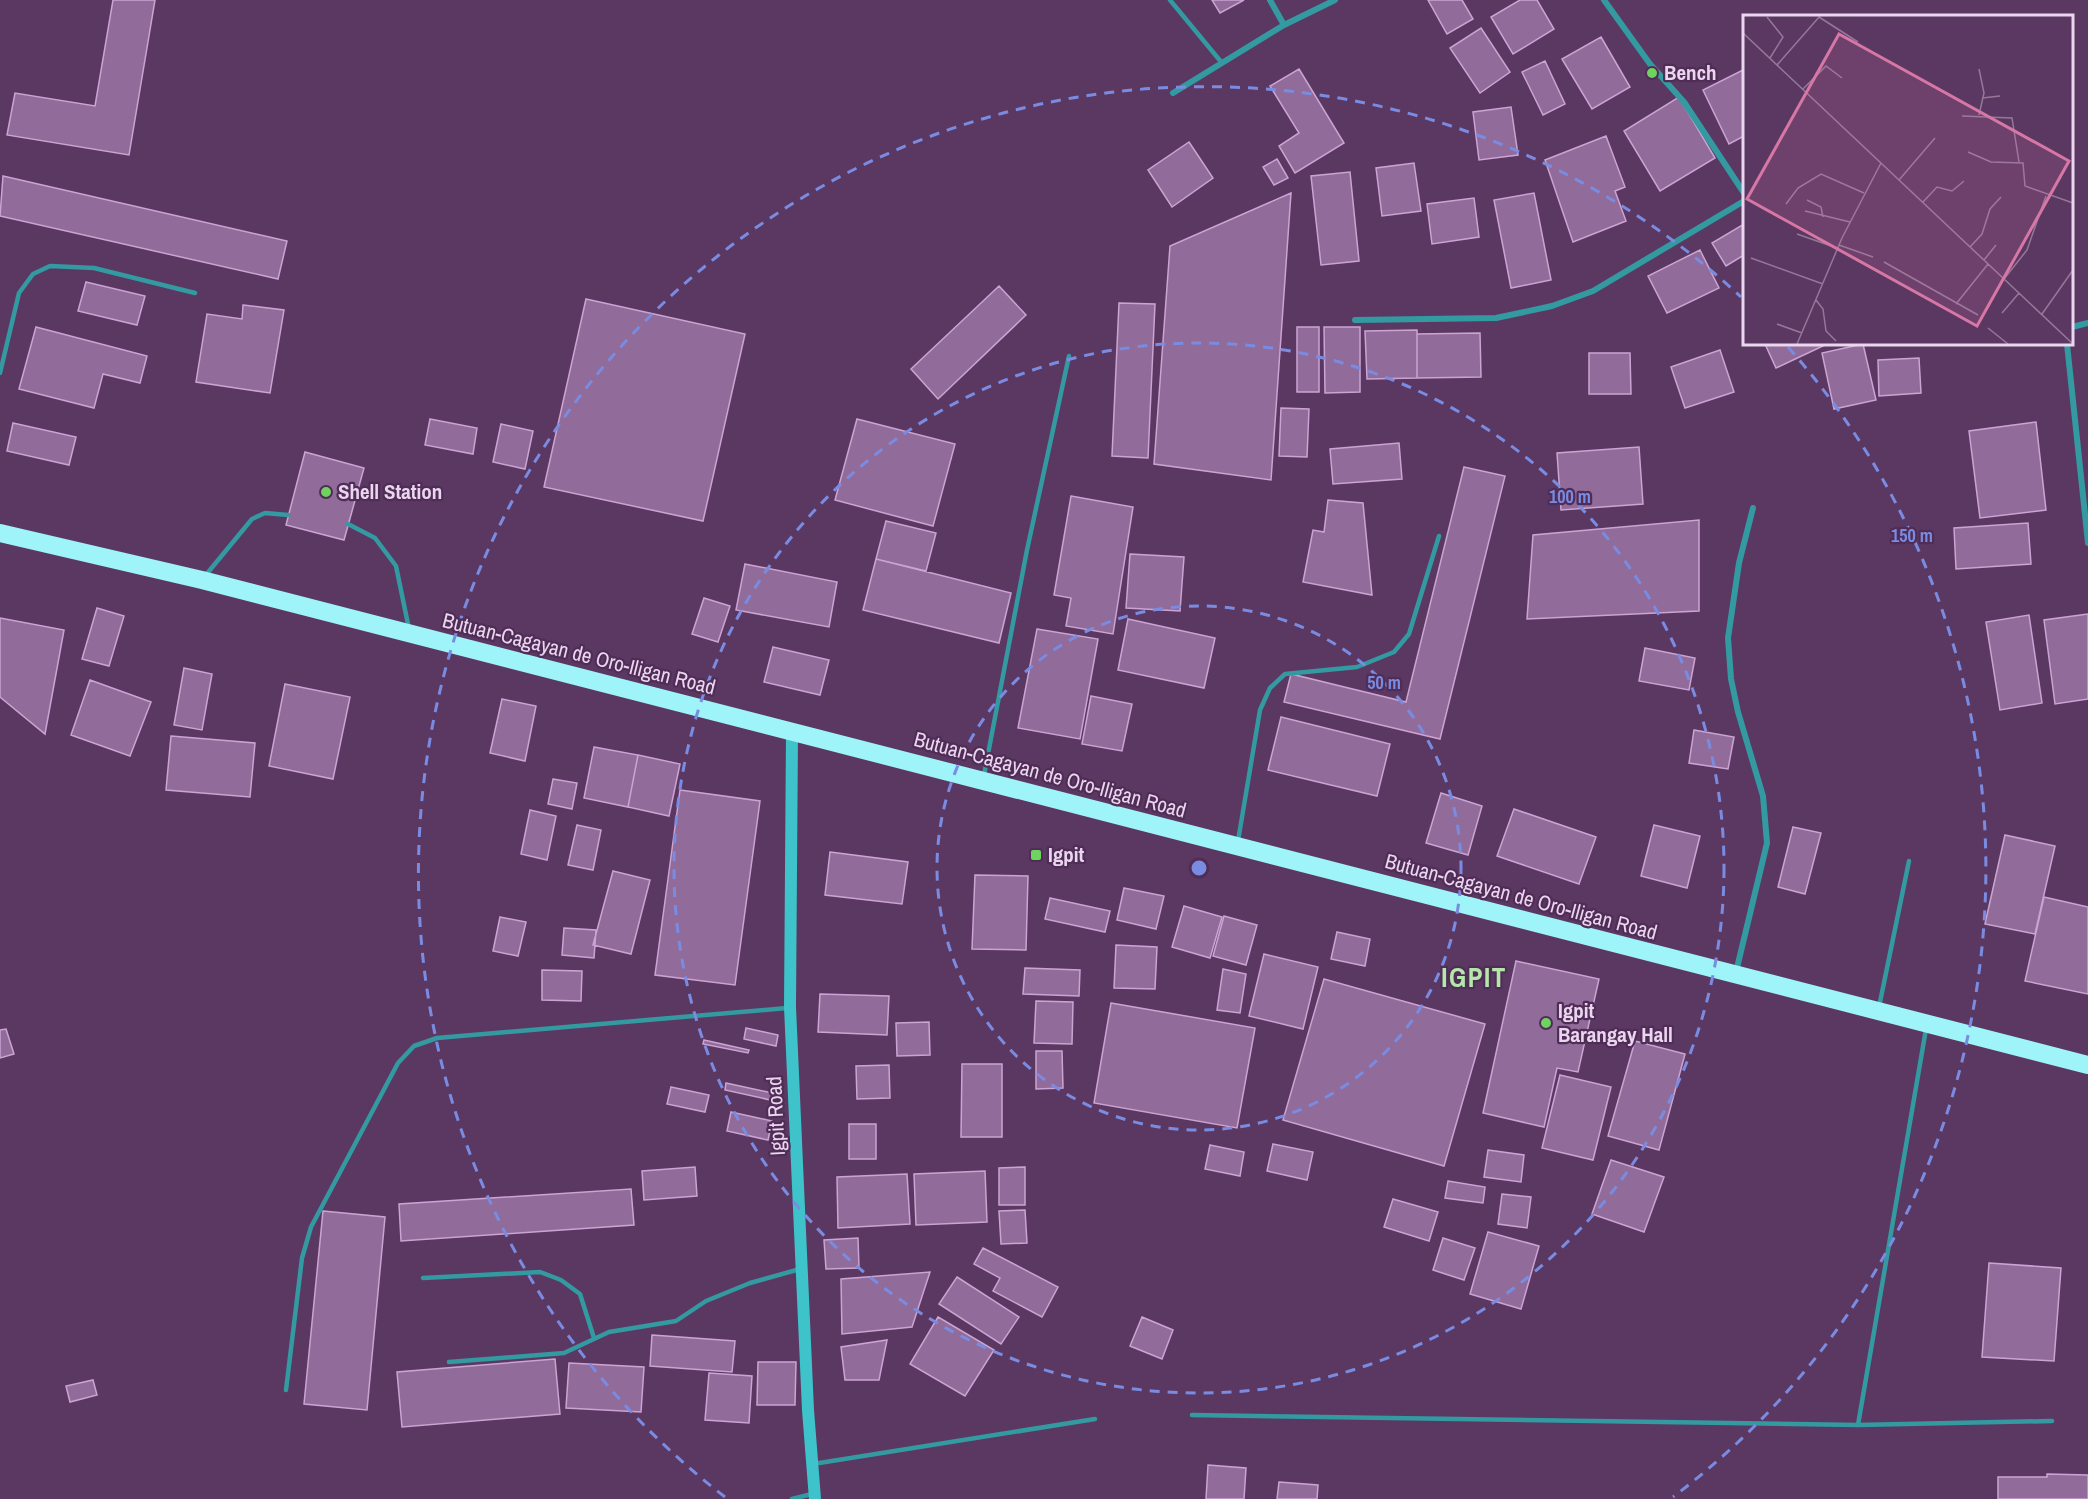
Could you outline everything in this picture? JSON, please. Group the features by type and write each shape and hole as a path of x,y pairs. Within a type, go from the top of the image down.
{"highway":[{"name":"Butuan-Cagayan de Oro-Iligan Road","path":"0,533 202,580 1878,1013 1927,1023 2088,1065"}],"street":[{"path":"1270,0 1284,25"},
{"path":"1173,93 1284,25 1335,0"},
{"path":"1604,0 1650,64 1684,102 1743,191"},
{"path":"1354,320 1496,318 1552,306 1593,291 1743,202"},
{"path":"2073,327 2088,323"},
{"path":"2067,345 2088,543"},
{"path":"1735,976 1767,843 1762,796 1731,679 1728,638 1739,564 1753,508"},
{"name":"Igpit Road","path":"792,732 790,1007 815,1496"}],"lane":[{"path":"1170,0 1222,63"},
{"path":"0,373 19,293 33,274 50,266 94,268 195,293"},
{"path":"983,781 1027,550 1070,356"},
{"path":"202,580 252,519 265,513 288,515"},
{"path":"348,524 375,538 396,566 410,634"},
{"path":"1237,847 1260,710 1270,688 1285,674 1357,667 1394,652 1409,634 1439,536"},
{"path":"1878,1013 1909,861"},
{"path":"286,1390 302,1258 311,1227 399,1063 414,1046 437,1038 790,1007"},
{"path":"1858,1425 1927,1023"},
{"path":"449,1362 564,1353 609,1332 676,1321 706,1301 750,1284 803,1268"},
{"path":"423,1278 540,1272 561,1280 580,1294 594,1338"},
{"path":"1192,1415 1858,1425 2052,1421"},
{"path":"813,1464 1095,1419"},
{"path":"792,1499 815,1496"}],"building":[{"path":"113,0 155,0 129,155 7,135 15,93 95,106"},
{"path":"1212,0 1244,0 1220,13"},
{"path":"1428,0 1462,0 1473,19 1447,34"},
{"path":"1520,0 1537,0 1554,29 1513,54 1491,17"},
{"path":"1481,28 1510,72 1480,93 1450,48"},
{"path":"1601,37 1630,87 1592,109 1562,59"},
{"path":"1545,61 1565,104 1543,115 1522,72"},
{"path":"1299,69 1344,143 1295,173 1279,146 1299,133 1270,86"},
{"path":"1743,70 1743,137 1729,144 1703,90"},
{"path":"1679,97 1715,158 1660,191 1624,131"},
{"path":"1511,107 1518,155 1479,160 1473,112"},
{"path":"1606,136 1625,187 1615,191 1626,221 1573,242 1545,160"},
{"path":"1189,142 1213,178 1172,207 1148,170"},
{"path":"1277,159 1288,178 1274,185 1263,167"},
{"path":"1414,163 1421,211 1382,216 1376,168"},
{"path":"1350,172 1359,261 1321,265 1311,176"},
{"path":"3,176 287,241 278,279 0,216"},
{"path":"1291,193 1271,480 1154,464 1170,246"},
{"path":"1534,193 1551,280 1511,288 1494,200"},
{"path":"1474,198 1479,237 1432,244 1427,204"},
{"path":"1743,225 1743,256 1726,266 1712,243"},
{"path":"1700,250 1719,288 1667,313 1648,276"},
{"path":"86,282 145,296 137,325 78,311"},
{"path":"999,286 1026,315 938,399 911,369"},
{"path":"586,299 745,334 703,521 544,487"},
{"path":"1119,303 1155,304 1148,458 1112,456"},
{"path":"243,305 284,310 270,393 196,382 207,314 242,319"},
{"path":"36,327 147,356 140,383 103,374 94,408 19,389"},
{"path":"1297,327 1319,327 1319,392 1297,392"},
{"path":"1324,327 1360,327 1360,392 1325,393"},
{"path":"1417,330 1417,378 1367,379 1365,331"},
{"path":"1480,333 1481,377 1417,378 1417,334"},
{"path":"1765,345 1825,345 1776,368"},
{"path":"1863,345 1876,400 1834,409 1822,353"},
{"path":"1720,350 1734,392 1685,408 1671,367"},
{"path":"1589,353 1630,353 1631,394 1589,394"},
{"path":"1919,358 1921,393 1879,396 1878,360"},
{"path":"1281,408 1309,409 1307,457 1279,456"},
{"path":"430,419 477,428 473,454 425,445"},
{"path":"857,419 955,444 933,526 835,500"},
{"path":"2036,422 2046,510 1980,518 1969,431"},
{"path":"13,423 76,437 69,465 7,451"},
{"path":"501,424 533,431 525,469 493,462"},
{"path":"1399,443 1402,479 1333,484 1330,449"},
{"path":"1639,447 1643,504 1561,510 1557,453"},
{"name":"Shell Station","path":"305,452 364,468 344,540 286,525"},
{"path":"1464,467 1505,476 1440,739 1284,702 1291,674 1406,702"},
{"path":"1071,496 1133,507 1113,634 1066,626 1071,598 1054,595"},
{"path":"1328,500 1363,503 1372,595 1303,582 1313,530 1324,532"},
{"path":"1699,520 1699,611 1527,619 1533,535"},
{"path":"886,521 936,533 926,571 876,559"},
{"path":"2028,523 2031,564 1956,569 1954,528"},
{"path":"1130,554 1184,557 1180,611 1126,608"},
{"path":"876,559 1011,593 999,643 863,610"},
{"path":"745,564 837,582 829,627 736,610"},
{"path":"704,598 730,606 718,642 692,634"},
{"path":"97,608 124,616 109,666 82,659"},
{"path":"2088,614 2088,699 2055,704 2044,620"},
{"path":"2029,615 2042,703 2000,710 1986,622"},
{"path":"0,618 64,630 45,734 0,697"},
{"path":"1128,619 1215,638 1204,688 1118,670"},
{"path":"1037,629 1098,639 1080,739 1018,728"},
{"path":"773,647 829,660 820,695 764,682"},
{"path":"1645,648 1695,658 1689,690 1639,681"},
{"path":"184,668 212,674 202,730 174,725"},
{"path":"90,680 151,702 130,756 71,735"},
{"path":"285,684 350,697 333,779 269,766"},
{"path":"1091,696 1132,704 1122,751 1082,744"},
{"path":"502,699 536,706 525,761 490,753"},
{"path":"1281,717 1390,744 1377,796 1268,770"},
{"path":"1694,730 1734,737 1728,769 1689,763"},
{"path":"171,736 255,743 250,797 166,790"},
{"path":"594,747 638,755 628,807 584,798"},
{"path":"638,755 680,764 669,816 628,807"},
{"path":"553,779 577,783 572,809 548,804"},
{"path":"680,790 760,801 735,985 655,975"},
{"path":"1441,793 1482,806 1468,855 1426,843"},
{"path":"1514,809 1596,837 1579,884 1497,856"},
{"path":"530,810 556,816 547,860 521,854"},
{"path":"577,825 601,830 593,870 568,865"},
{"path":"1654,825 1700,836 1687,888 1641,876"},
{"path":"1793,827 1821,833 1805,894 1778,887"},
{"path":"2005,835 2055,846 2035,934 1985,924"},
{"path":"830,852 908,862 902,904 825,895"},
{"path":"613,871 650,880 631,954 593,945"},
{"path":"975,875 1028,876 1026,950 972,949"},
{"path":"1124,888 1164,896 1156,929 1117,920"},
{"path":"2044,897 2088,907 2088,994 2025,981"},
{"path":"1050,898 1110,911 1105,932 1045,919"},
{"path":"1184,906 1222,917 1210,958 1172,947"},
{"path":"1224,916 1257,925 1246,965 1213,956"},
{"path":"500,917 526,922 518,956 493,951"},
{"path":"564,928 596,930 594,958 562,955"},
{"path":"1337,932 1370,939 1365,966 1331,959"},
{"path":"1116,945 1157,947 1155,989 1114,988"},
{"path":"1264,954 1318,967 1303,1029 1249,1016"},
{"name":"Igpit Barangay Hall","path":"1516,961 1599,979 1578,1072 1557,1068 1544,1127 1483,1113"},
{"path":"1025,968 1080,970 1079,996 1023,994"},
{"path":"1223,969 1246,974 1240,1013 1217,1010"},
{"path":"542,970 582,971 581,1001 542,1000"},
{"path":"1324,979 1485,1024 1444,1166 1283,1120"},
{"path":"820,994 889,996 887,1035 818,1032"},
{"path":"1036,1001 1073,1002 1072,1044 1034,1043"},
{"path":"1111,1003 1255,1028 1237,1128 1094,1103"},
{"path":"929,1022 930,1055 897,1056 896,1023"},
{"path":"746,1028 778,1035 776,1046 744,1039"},
{"path":"6,1029 14,1054 0,1058 0,1030"},
{"path":"704,1040 749,1050 748,1053 703,1044"},
{"path":"1635,1041 1685,1054 1659,1150 1608,1136"},
{"path":"1036,1051 1062,1051 1063,1088 1036,1089"},
{"path":"962,1064 1002,1064 1002,1137 961,1137"},
{"path":"889,1065 890,1098 857,1099 856,1066"},
{"path":"1560,1075 1611,1087 1593,1160 1542,1148"},
{"path":"726,1083 777,1094 775,1101 725,1090"},
{"path":"671,1087 709,1095 705,1112 667,1104"},
{"path":"731,1112 772,1121 768,1140 727,1131"},
{"path":"849,1124 876,1124 876,1159 849,1159"},
{"path":"1273,1144 1313,1152 1307,1180 1267,1171"},
{"path":"1210,1145 1244,1152 1240,1176 1205,1169"},
{"path":"1488,1150 1524,1155 1521,1182 1484,1177"},
{"path":"1611,1160 1664,1177 1644,1232 1592,1214"},
{"path":"695,1167 697,1196 644,1200 642,1171"},
{"path":"1025,1167 1025,1205 999,1205 999,1168"},
{"path":"985,1171 987,1222 916,1225 914,1174"},
{"path":"907,1174 910,1224 838,1228 837,1177"},
{"path":"1448,1181 1485,1187 1483,1203 1445,1198"},
{"path":"631,1189 634,1225 401,1241 399,1204"},
{"path":"1502,1194 1531,1197 1527,1228 1498,1224"},
{"path":"1393,1199 1438,1212 1429,1241 1384,1227"},
{"path":"1025,1210 1027,1243 1001,1244 999,1211"},
{"path":"323,1211 385,1217 367,1410 304,1404"},
{"path":"1488,1232 1539,1246 1521,1309 1470,1294"},
{"path":"858,1238 859,1268 826,1269 824,1240"},
{"path":"1443,1238 1475,1248 1464,1280 1433,1270"},
{"path":"983,1248 1058,1287 1042,1317 993,1291 1000,1278 974,1264"},
{"path":"1989,1263 2061,1268 2054,1361 1982,1357"},
{"path":"930,1272 912,1327 842,1334 841,1279"},
{"path":"957,1277 1019,1317 1001,1344 939,1304"},
{"path":"938,1317 994,1350 965,1396 910,1364"},
{"path":"1142,1317 1173,1330 1162,1359 1130,1346"},
{"path":"652,1335 735,1341 732,1372 650,1366"},
{"path":"887,1340 879,1380 845,1380 841,1347"},
{"path":"555,1359 560,1414 402,1427 397,1372"},
{"path":"758,1362 796,1362 795,1405 757,1405"},
{"path":"569,1363 644,1367 641,1412 566,1408"},
{"path":"709,1373 752,1376 749,1423 705,1420"},
{"path":"93,1380 97,1395 70,1402 66,1386"},
{"path":"1208,1465 1246,1468 1244,1499 1206,1499"},
{"path":"2047,1474 2088,1475 2088,1499 1998,1499 1998,1477 2047,1477"},
{"path":"1279,1482 1318,1485 1317,1499 1277,1499"}],"place":[{"name":"Bench","path":"1652,73"},
{"name":"Shell Station","path":"326,492"},
{"name":"Igpit","path":"1036,855"},
{"name":"Igpit Barangay Hall","path":"1546,1023"}],"district":[{"name":"IGPIT","path":"1474,978"}]}
